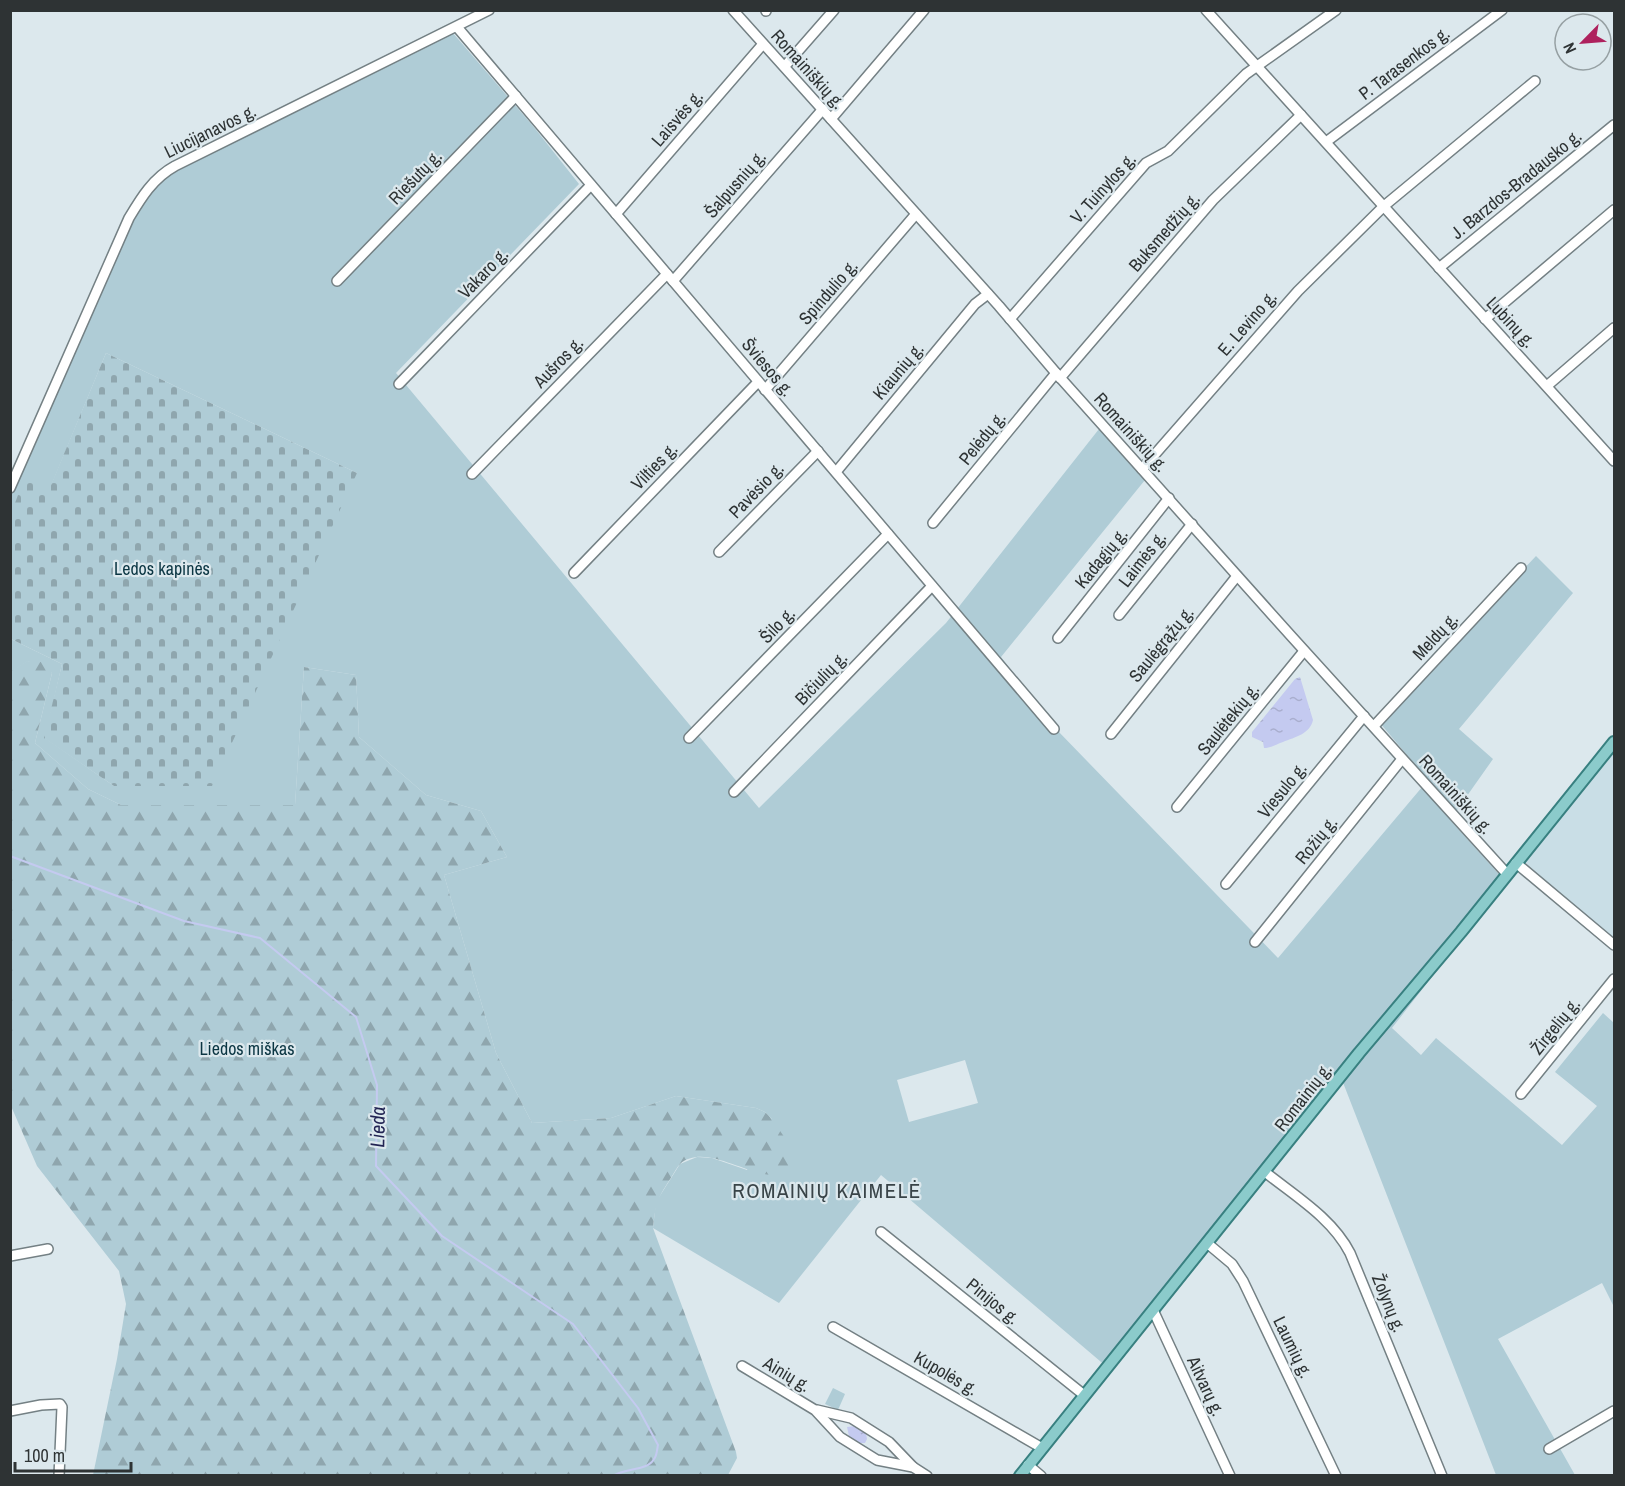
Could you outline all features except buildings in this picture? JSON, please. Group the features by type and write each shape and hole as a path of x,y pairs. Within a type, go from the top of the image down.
{"main road":[{"name":"Romainių g.","path":"1020,1476 1359,1053 1614,742"}],"street":[{"name":"Liucijanavos g.","path":"10,488 129,218 143,195 157,179 175,166 489,10"},
{"name":"Romainiškių g.","path":"733,10 1304,651 1507,874"},
{"path":"785,66 834,10"},
{"path":"831,119 924,10"},
{"name":"Lubinų g.","path":"1206,10 1614,460"},
{"path":"1258,67 1336,10"},
{"name":"P. Tarasenkos g.","path":"1326,142 1502,10"},
{"name":"Šviesos g.","path":"457,27 1054,729"},
{"name":"Laisvės g.","path":"616,214 763,44"},
{"name":"V. Tuinylos g.","path":"1010,319 1146,163 1168,151 1246,74 1258,67"},
{"path":"1384,206 1535,81"},
{"name":"Riešutų g.","path":"337,281 516,96"},
{"name":"Šalpusnių g.","path":"670,278 823,109"},
{"name":"Buksmedžių g.","path":"1058,375 1213,200 1301,115"},
{"name":"J. Barzdos-Bradausko g.","path":"1439,268 1614,125"},
{"name":"Vakaro g.","path":"399,384 591,185"},
{"name":"E. Levino g.","path":"1142,469 1298,291 1384,206"},
{"path":"1485,319 1614,210"},
{"name":"Spindulio g.","path":"765,390 916,214"},
{"name":"Aušros g.","path":"472,474 670,278"},
{"name":"Kiaunių g.","path":"836,472 975,304 988,294"},
{"path":"1548,386 1614,328"},
{"name":"Pelėdų g.","path":"933,523 1058,375"},
{"name":"Vilties g.","path":"574,573 758,382"},
{"name":"Pavėsio g.","path":"719,552 818,451"},
{"name":"Kadagių g.","path":"1058,638 1169,498"},
{"name":"Laimės g.","path":"1119,615 1192,524"},
{"name":"Šilo g.","path":"688,738 888,534"},
{"name":"Meldų g.","path":"1374,726 1521,568"},
{"name":"Saulėgrąžų g.","path":"1111,734 1237,576"},
{"name":"Bičiulių g.","path":"734,792 932,586"},
{"name":"Saulėtekių g.","path":"1177,807 1304,651"},
{"name":"Viesulo g.","path":"1226,884 1364,716"},
{"name":"Rožių g.","path":"1255,942 1402,759"},
{"path":"1516,863 1614,945"},
{"name":"Žirgelių g.","path":"1521,1094 1614,979"},
{"name":"Žolynų g.","path":"1265,1172 1330,1225 1342,1239 1350,1253 1442,1476"},
{"name":"Pinijos g.","path":"881,1232 1084,1395"},
{"name":"Laumių g.","path":"1207,1243 1232,1264 1243,1281 1336,1476"},
{"path":"10,1256 48,1249"},
{"name":"Aitvarų g.","path":"1153,1310 1230,1476"},
{"name":"Kupolės g.","path":"833,1327 1042,1448"},
{"name":"Ainių g.","path":"742,1366 815,1410 840,1437 877,1460 913,1467"},
{"path":"10,1411 60,1404 62,1407 59,1476"},
{"name":"Ainių g.","path":"815,1410 851,1418 889,1442 913,1467 927,1476"},
{"path":"1549,1449 1614,1411"},
{"path":"1028,1466 1041,1476"}],"shaded area":[{"path":"1614,749 1614,939 1521,863"}],"green space":[{"path":"446,25 533,126 579,184 396,373 759,808 946,623 1099,429 1145,480 1001,657 1056,729 1278,958 1428,780 1380,723 1536,556 1573,593 1459,729 1493,759 1450,820 1506,882 1392,1028 1421,1055 1436,1038 1562,1145 1597,1106 1555,1072 1603,1013 1614,1023 1614,1307 1602,1283 1498,1339 1575,1475 1496,1475 1342,1080 1107,1367 881,1175 779,1303 653,1228 656,1202 680,1164 697,1157 712,1158 747,1170 772,1119 765,1112 756,1108 676,1096 611,1118 532,1123 496,1053 444,875 507,857 481,811 426,795 359,737 356,675 304,667 295,805 121,805 88,789 35,743 52,673 28,661 11,672 11,639 62,664 45,738 114,786 357,473 106,353 51,486 11,514 11,488 129,218 157,179","holes":["965,1060 978,1103 909,1122 897,1080"]},
{"name":"Ledos kapinės","path":"106,353 357,473 212,786 114,786 44,738 62,664 11,639 11,514 25,476 51,485"},
{"name":"Liedos miškas","path":"27,661 42,662 52,673 35,743 88,789 121,805 295,805 304,667 356,675 359,737 426,795 481,811 507,857 444,875 496,1053 532,1123 611,1118 676,1096 756,1108 765,1112 772,1119 791,1147 791,1164 788,1173 775,1175 761,1173 718,1159 691,1158 680,1164 667,1183 658,1200 654,1219 653,1228 736,1452 737,1458 728,1475 93,1475 126,1304 119,1271 37,1166 11,1106 10,672"},
{"path":"833,1388 845,1394 838,1410 825,1404"}],"water":[{"path":"1300,677 1313,720 1309,729 1272,747 1264,748 1263,742 1252,737 1252,732 1295,679"},
{"path":"855,1426 866,1433 865,1443 859,1443 849,1436 847,1427"}],"waterway":[{"name":"Lieda","path":"10,856 184,921 260,938 356,1017 377,1085 376,1166 442,1236 573,1324 638,1408 658,1445 656,1456 647,1466 613,1476"}],"district":[{"name":"ROMAINIŲ KAIMELĖ","path":"827,1190"}]}
